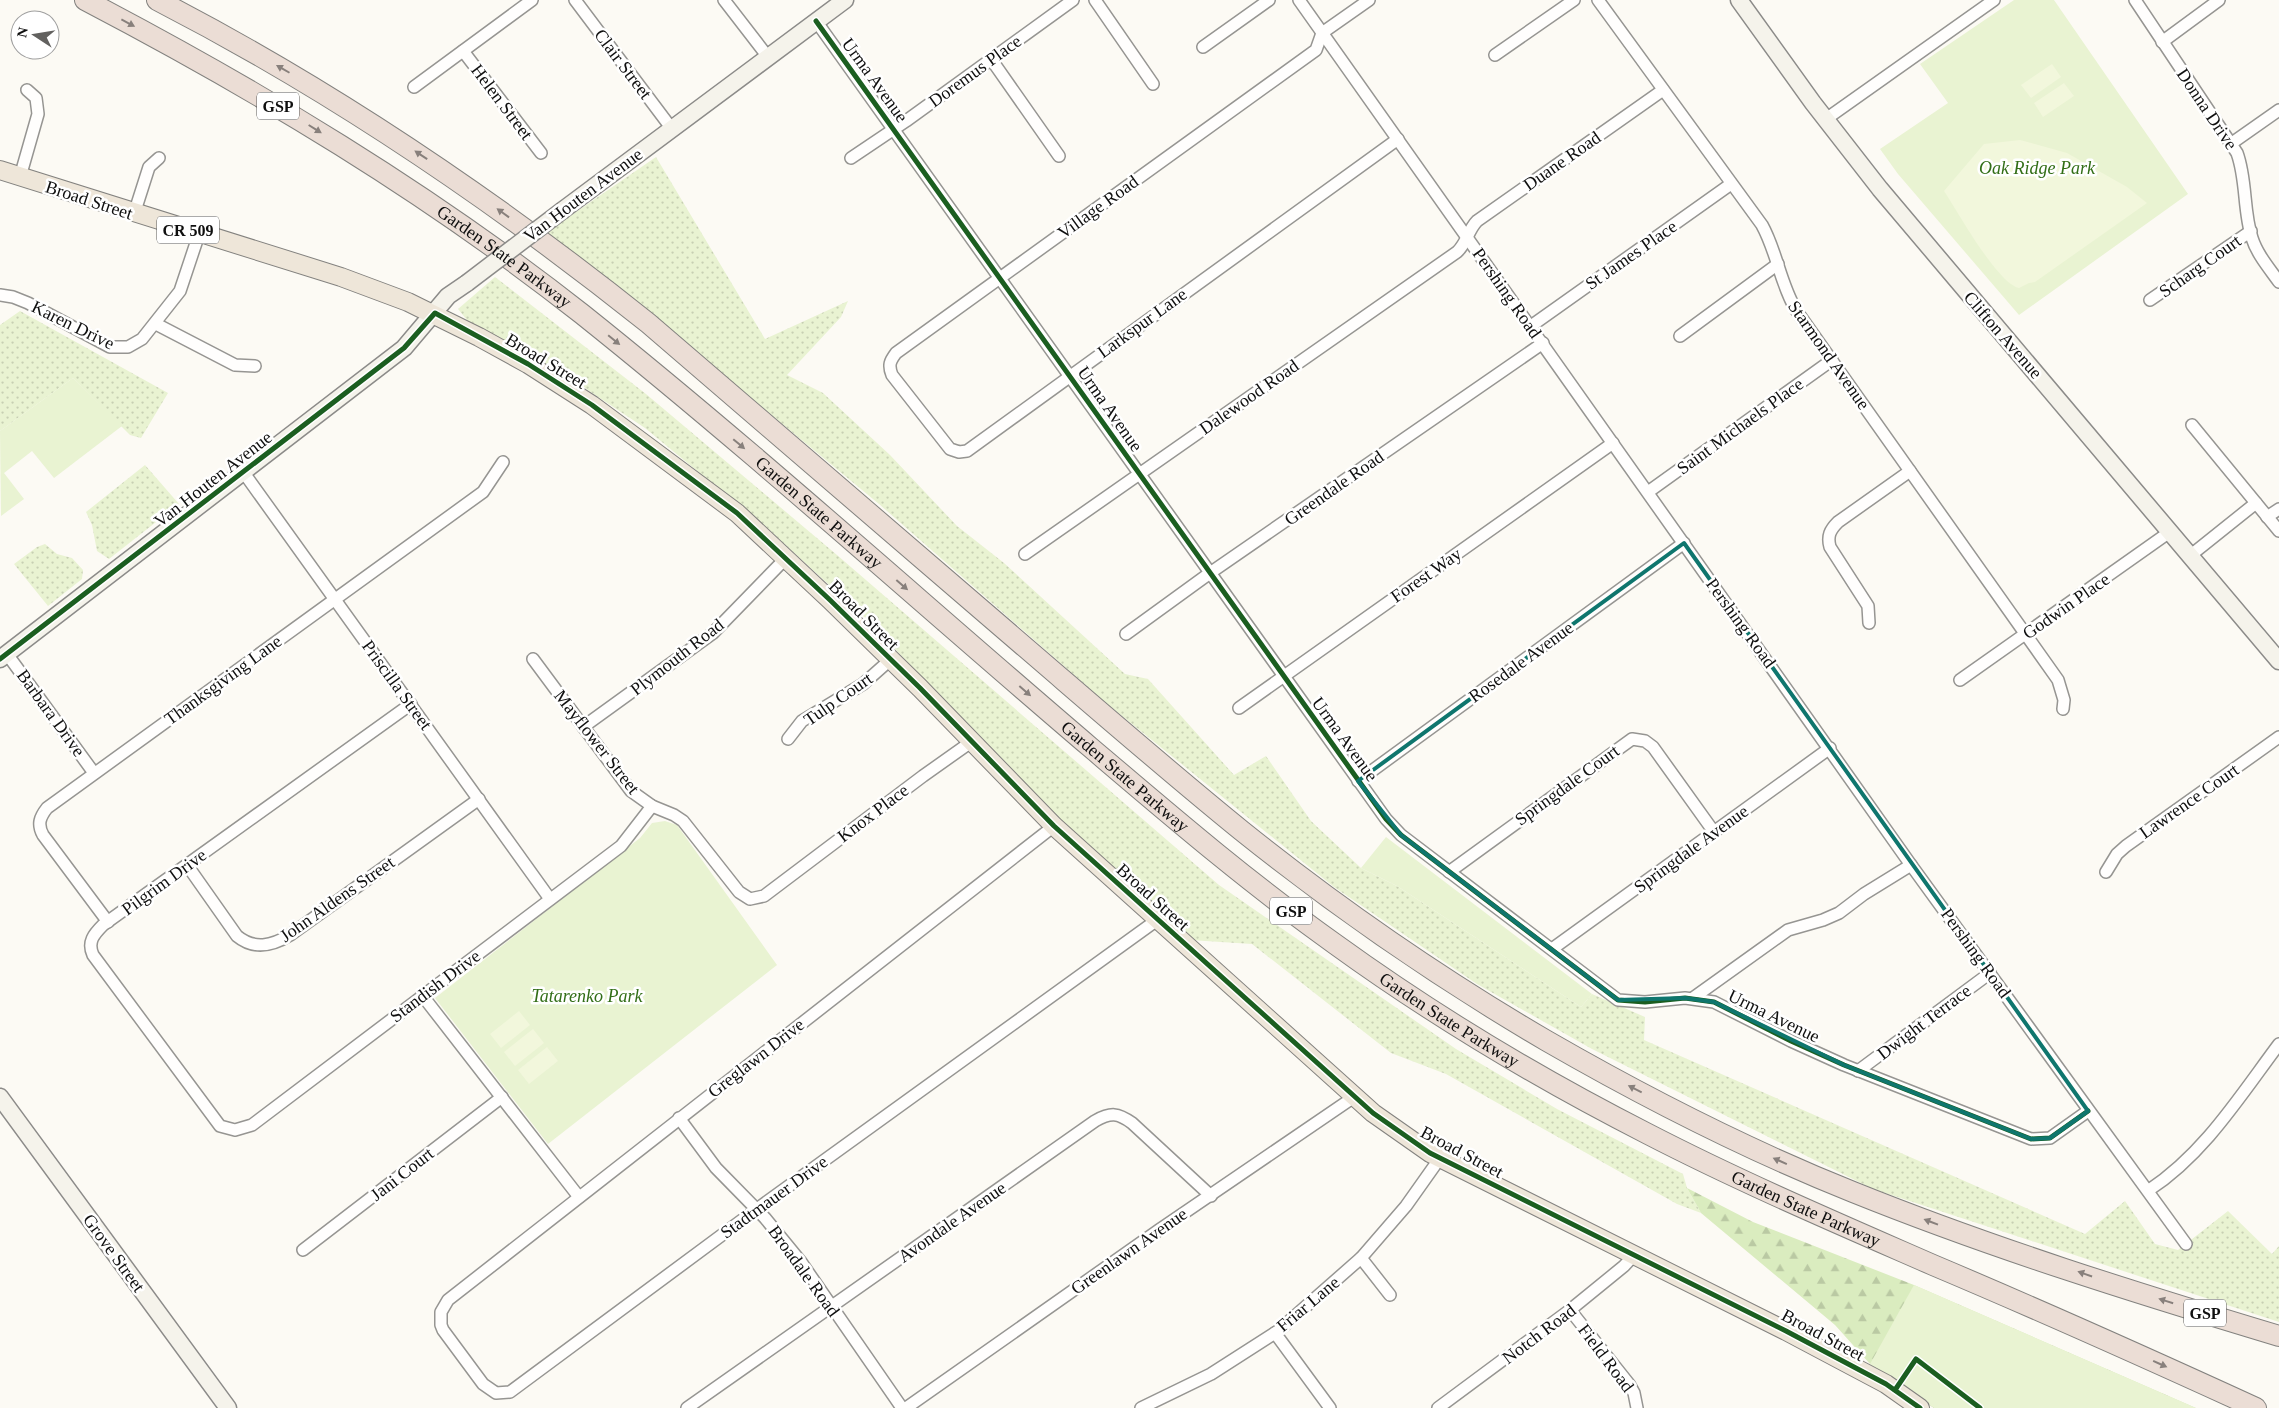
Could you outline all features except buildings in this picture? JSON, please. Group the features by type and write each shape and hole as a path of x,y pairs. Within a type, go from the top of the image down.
{"highway":[{"name":"Garden State Parkway","path":"85,0 200,61 369,162 463,225 626,350 766,467 1239,873 1333,943 1465,1031 1595,1106 1712,1166 1842,1226 2256,1408"},
{"name":"Garden State Parkway","path":"157,0 293,75 378,126 461,183 585,273 648,323 1146,751 1243,832 1340,906 1448,979 1544,1039 1619,1081 1739,1142 1845,1189 1944,1227 2131,1290 2279,1336"}],"main road":[{"name":"Van Houten Avenue","path":"4,657 404,348 448,296 845,0"},
{"name":"Clifton Avenue","path":"1739,0 1826,119 1914,230 2171,531 2279,661"},
{"name":"Broad Street","path":"0,170 134,214 341,277 435,313 528,364 592,405 724,502 786,558 920,688 1054,826 1354,1097 1407,1138 1440,1158 1635,1254 1855,1367 1895,1390 1920,1408"},
{"name":"Grove Street","path":"0,1097 228,1408"}],"street":[{"path":"414,86 532,0"},
{"name":"Clair Street","path":"575,0 672,129"},
{"path":"724,0 768,57"},
{"name":"Doremus Place","path":"851,158 1074,0"},
{"path":"1095,0 1153,84"},
{"path":"1203,47 1269,0"},
{"name":"Pershing Road","path":"1299,0 1911,865 1990,972 2088,1111 2149,1190 2186,1244"},
{"path":"1322,33 1369,0"},
{"path":"1495,55 1574,0"},
{"name":"Starmond Avenue","path":"1598,0 1762,225 1769,237 1788,296 2058,680 2064,700 2063,709"},
{"path":"1826,119 1994,0"},
{"name":"Donna Drive","path":"2135,0 2232,144 2242,165 2251,231 2256,249 2279,282"},
{"path":"2162,42 2219,0"},
{"name":"Urma Avenue","path":"816,21 1358,781 1401,836 1618,1000 1645,1002 1693,998 1714,1002 1791,1041 1858,1071 2031,1139 2050,1138 2088,1111"},
{"name":"Village Road","path":"900,386 889,367 890,360 896,353 1316,50 1322,33"},
{"name":"Helen Street","path":"463,51 540,152"},
{"path":"991,59 1058,156"},
{"path":"20,177 38,114 36,98 27,90"},
{"name":"Duane Road","path":"1468,238 1477,221 1663,90"},
{"path":"2232,144 2279,110"},
{"name":"Larkspur Lane","path":"900,386 950,448 963,452 1398,139"},
{"path":"134,214 149,167 159,158"},
{"name":"St James Place","path":"1531,326 1731,184"},
{"name":"Scharg Court","path":"2150,300 2251,231"},
{"name":"Karen Drive","path":"0,295 13,297 28,303 90,337 117,348 135,344 156,324 180,291 199,234"},
{"name":"Dalewood Road","path":"1025,554 1457,252 1468,238"},
{"path":"1680,336 1778,264"},
{"path":"156,324 235,366 255,366"},
{"name":"Greendale Road","path":"1126,634 1210,573 1543,343"},
{"name":"Saint Michaels Place","path":"1648,492 1832,360"},
{"path":"2192,425 2279,532"},
{"name":"Forest Way","path":"1239,708 1613,443"},
{"name":"Thanksgiving Lane","path":"108,922 43,835 40,825 42,816 47,808 483,492 503,462"},
{"path":"1869,623 1868,606 1830,548 1827,538 1831,529 1838,522 1910,471"},
{"name":"Priscilla Street","path":"244,473 550,898"},
{"path":"2191,555 2256,503"},
{"path":"2267,517 2279,509"},
{"name":"Godwin Place","path":"1960,680 2171,531"},
{"name":"Rosedale Avenue","path":"1358,781 1684,543"},
{"name":"Plymouth Road","path":"583,727 713,633 786,558"},
{"name":"Barbara Drive","path":"4,657 94,773"},
{"name":"Mayflower Street","path":"533,659 631,791 652,806 683,821 744,897 757,899 777,886"},
{"name":"Tulp Court","path":"788,740 802,721 863,684 890,660"},
{"name":"Pilgrim Drive","path":"208,1111 93,955 91,950 92,938 108,922 411,704"},
{"name":"Lawrence Court","path":"2106,872 2117,854 2126,846 2279,737"},
{"name":"Springdale Court","path":"1449,872 1632,739 1645,741 1653,747 1714,832"},
{"name":"Knox Place","path":"777,886 971,742"},
{"name":"Springdale Avenue","path":"1552,950 1830,748"},
{"name":"John Aldens Street","path":"187,865 237,936 245,943 267,945 277,943 479,799"},
{"name":"Standish Drive","path":"208,1111 220,1126 229,1129 239,1130 252,1125 621,846 652,806"},
{"name":"Greglawn Drive","path":"458,1292 1054,826"},
{"path":"1693,998 1778,936 1788,930 1823,920 1839,912 1911,865"},
{"name":"Stadtmauer Drive","path":"458,1292 448,1300 441,1312 443,1330 483,1384 496,1393 510,1392 756,1209 1157,920"},
{"name":"Dwight Terrace","path":"1858,1071 1990,972"},
{"path":"422,995 580,1196"},
{"path":"2149,1190 2182,1164 2214,1132 2279,1044"},
{"name":"Greenlawn Avenue","path":"904,1408 1354,1097"},
{"name":"Jani Court","path":"303,1250 502,1098"},
{"name":"Avondale Avenue","path":"687,1408 1095,1120 1109,1114 1122,1115 1132,1123 1211,1196"},
{"name":"Broadale Road","path":"679,1118 716,1168 756,1209 801,1262 904,1408"},
{"name":"Friar Lane","path":"1141,1408 1211,1374 1275,1333 1321,1295 1361,1258 1406,1206 1440,1158"},
{"name":"Notch Road","path":"1438,1408 1570,1310 1624,1266 1635,1254"},
{"path":"1361,1258 1390,1295"},
{"name":"Field Road","path":"1570,1310 1629,1384 1634,1393 1637,1408"},
{"path":"1275,1333 1330,1408"}],"highlighted area":[{"path":"1684,543 2088,1111 2050,1138 2031,1139 1844,1065 1714,1002 1685,998 1618,1000 1401,835 1358,781"}],"green space":[{"name":"Oak Ridge Park","path":"2014,0 2054,0 2188,194 2019,315 1898,174 1880,149 1948,103 1920,64"},
{"path":"2052,64 2061,77 2031,98 2021,85"},
{"path":"2064,83 2074,96 2043,117 2034,103"},
{"path":"2020,140 2067,153 2127,187 2147,203 2035,282 2019,288 2000,274 1989,261 1944,191 1984,144"},
{"path":"656,157 765,339 848,301 841,317 787,375 823,393 890,455 957,526 1004,563 1125,674 1148,679 1234,775 1266,756 1311,821 1361,868 1397,886 1581,1007 1592,994 1645,1017 1644,1040 2085,1234 2125,1201 2155,1244 2178,1250 2228,1211 2272,1254 2279,1246 2279,1322 1873,1189 1592,1049 1477,984 1334,887 1106,703 879,504 664,326 544,234"},
{"path":"495,277 646,394 837,555 1219,885 1456,1049 1557,1109 1683,1174 1687,1188 1701,1213 1677,1204 1446,1074 1391,1053 1252,944 1190,940 1094,854 1002,765 873,625 770,531 645,428 565,375 471,325 458,309"},
{"path":"20,311 168,393 141,438 130,435 73,378 0,431 0,325"},
{"path":"73,378 122,426 54,478 32,451 4,473 24,499 1,516 0,431"},
{"path":"145,465 179,504 109,559 97,551 92,525 86,512"},
{"path":"45,544 57,554 72,558 83,570 82,579 48,606 14,564 37,547"},
{"name":"Tatarenko Park","path":"665,821 677,825 777,965 548,1144 435,998 640,838 652,823"},
{"path":"1386,837 1592,994 1581,1007 1397,886 1361,868"},
{"path":"519,1011 530,1025 501,1048 490,1034"},
{"path":"533,1029 544,1043 515,1066 504,1052"},
{"path":"547,1047 558,1061 529,1084 518,1070"},
{"path":"1687,1188 1753,1222 1914,1285 2196,1408 1934,1408 1870,1364 1835,1325 1701,1213"},
{"path":"1914,1285 2196,1408 1934,1408 1870,1364"}],"cycle path":[{"path":"816,21 1386,819 1401,835 1618,1000 1645,1002 1685,998 1714,1002 1791,1041 1844,1065 2031,1139 2050,1138 2088,1111"},
{"path":"0,659 404,348 435,313 528,364 592,405 737,513 920,688 1054,826 1373,1113 1430,1153 1786,1331 1886,1384 1920,1408"},
{"path":"1895,1390 1916,1359 1980,1408"}]}
